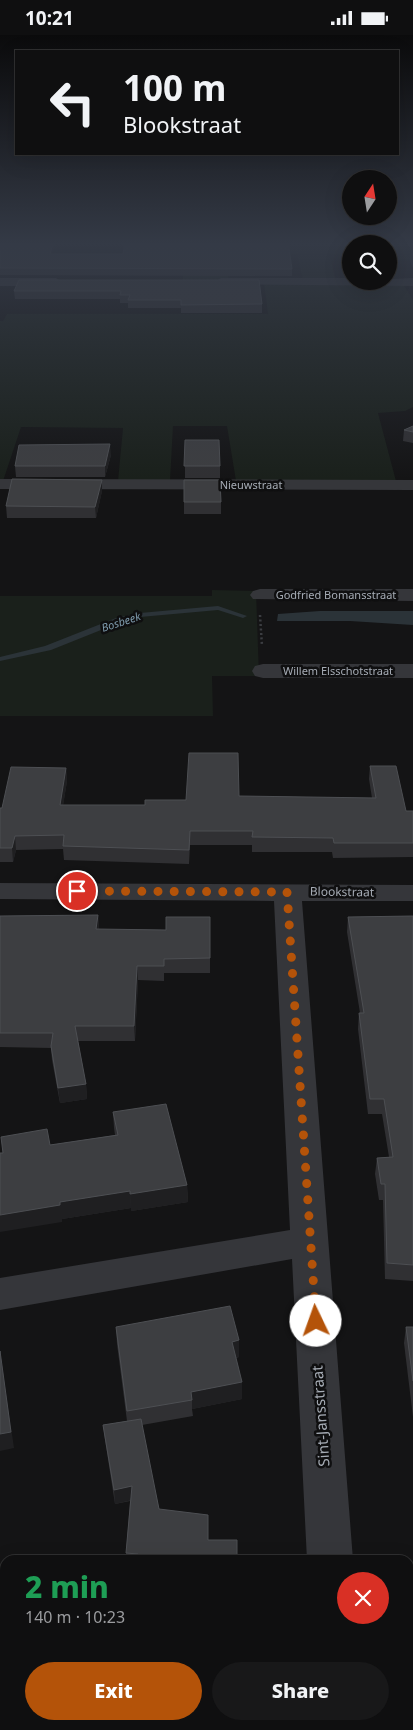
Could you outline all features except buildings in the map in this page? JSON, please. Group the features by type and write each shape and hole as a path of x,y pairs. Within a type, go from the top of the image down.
{"street":[{"name":"Nieuwstraat","path":"0,484 413,485"},
{"name":"Godfried Bomansstraat","path":"260,595 413,595"},
{"name":"Willem Elsschotstraat","path":"263,671 413,671"},
{"name":"Blookstraat","path":"0,891 413,893"},
{"name":"Sint-Jansstraat","path":"287,892 311,1241 330,1555"},
{"path":"0,1293 311,1241"}],"path":[{"path":"260,595 263,671"}],"shaded area":[{"path":"0,321 413,321 413,407 405,411 378,413 396,481 236,481 227,426 173,426 170,481 118,481 123,428 21,427 3,481 0,481"},
{"path":"212,590 256,591 259,676 212,676 213,716 0,716 0,596 212,596"},
{"path":"320,611 413,611 413,625 350,621 277,621 278,614"}],"waterway":[{"name":"Bosbeek","path":"2,659 48,648 119,620 140,615 218,608 243,616"}],"route":[{"path":"77,891 287,892 316,1321"}]}
